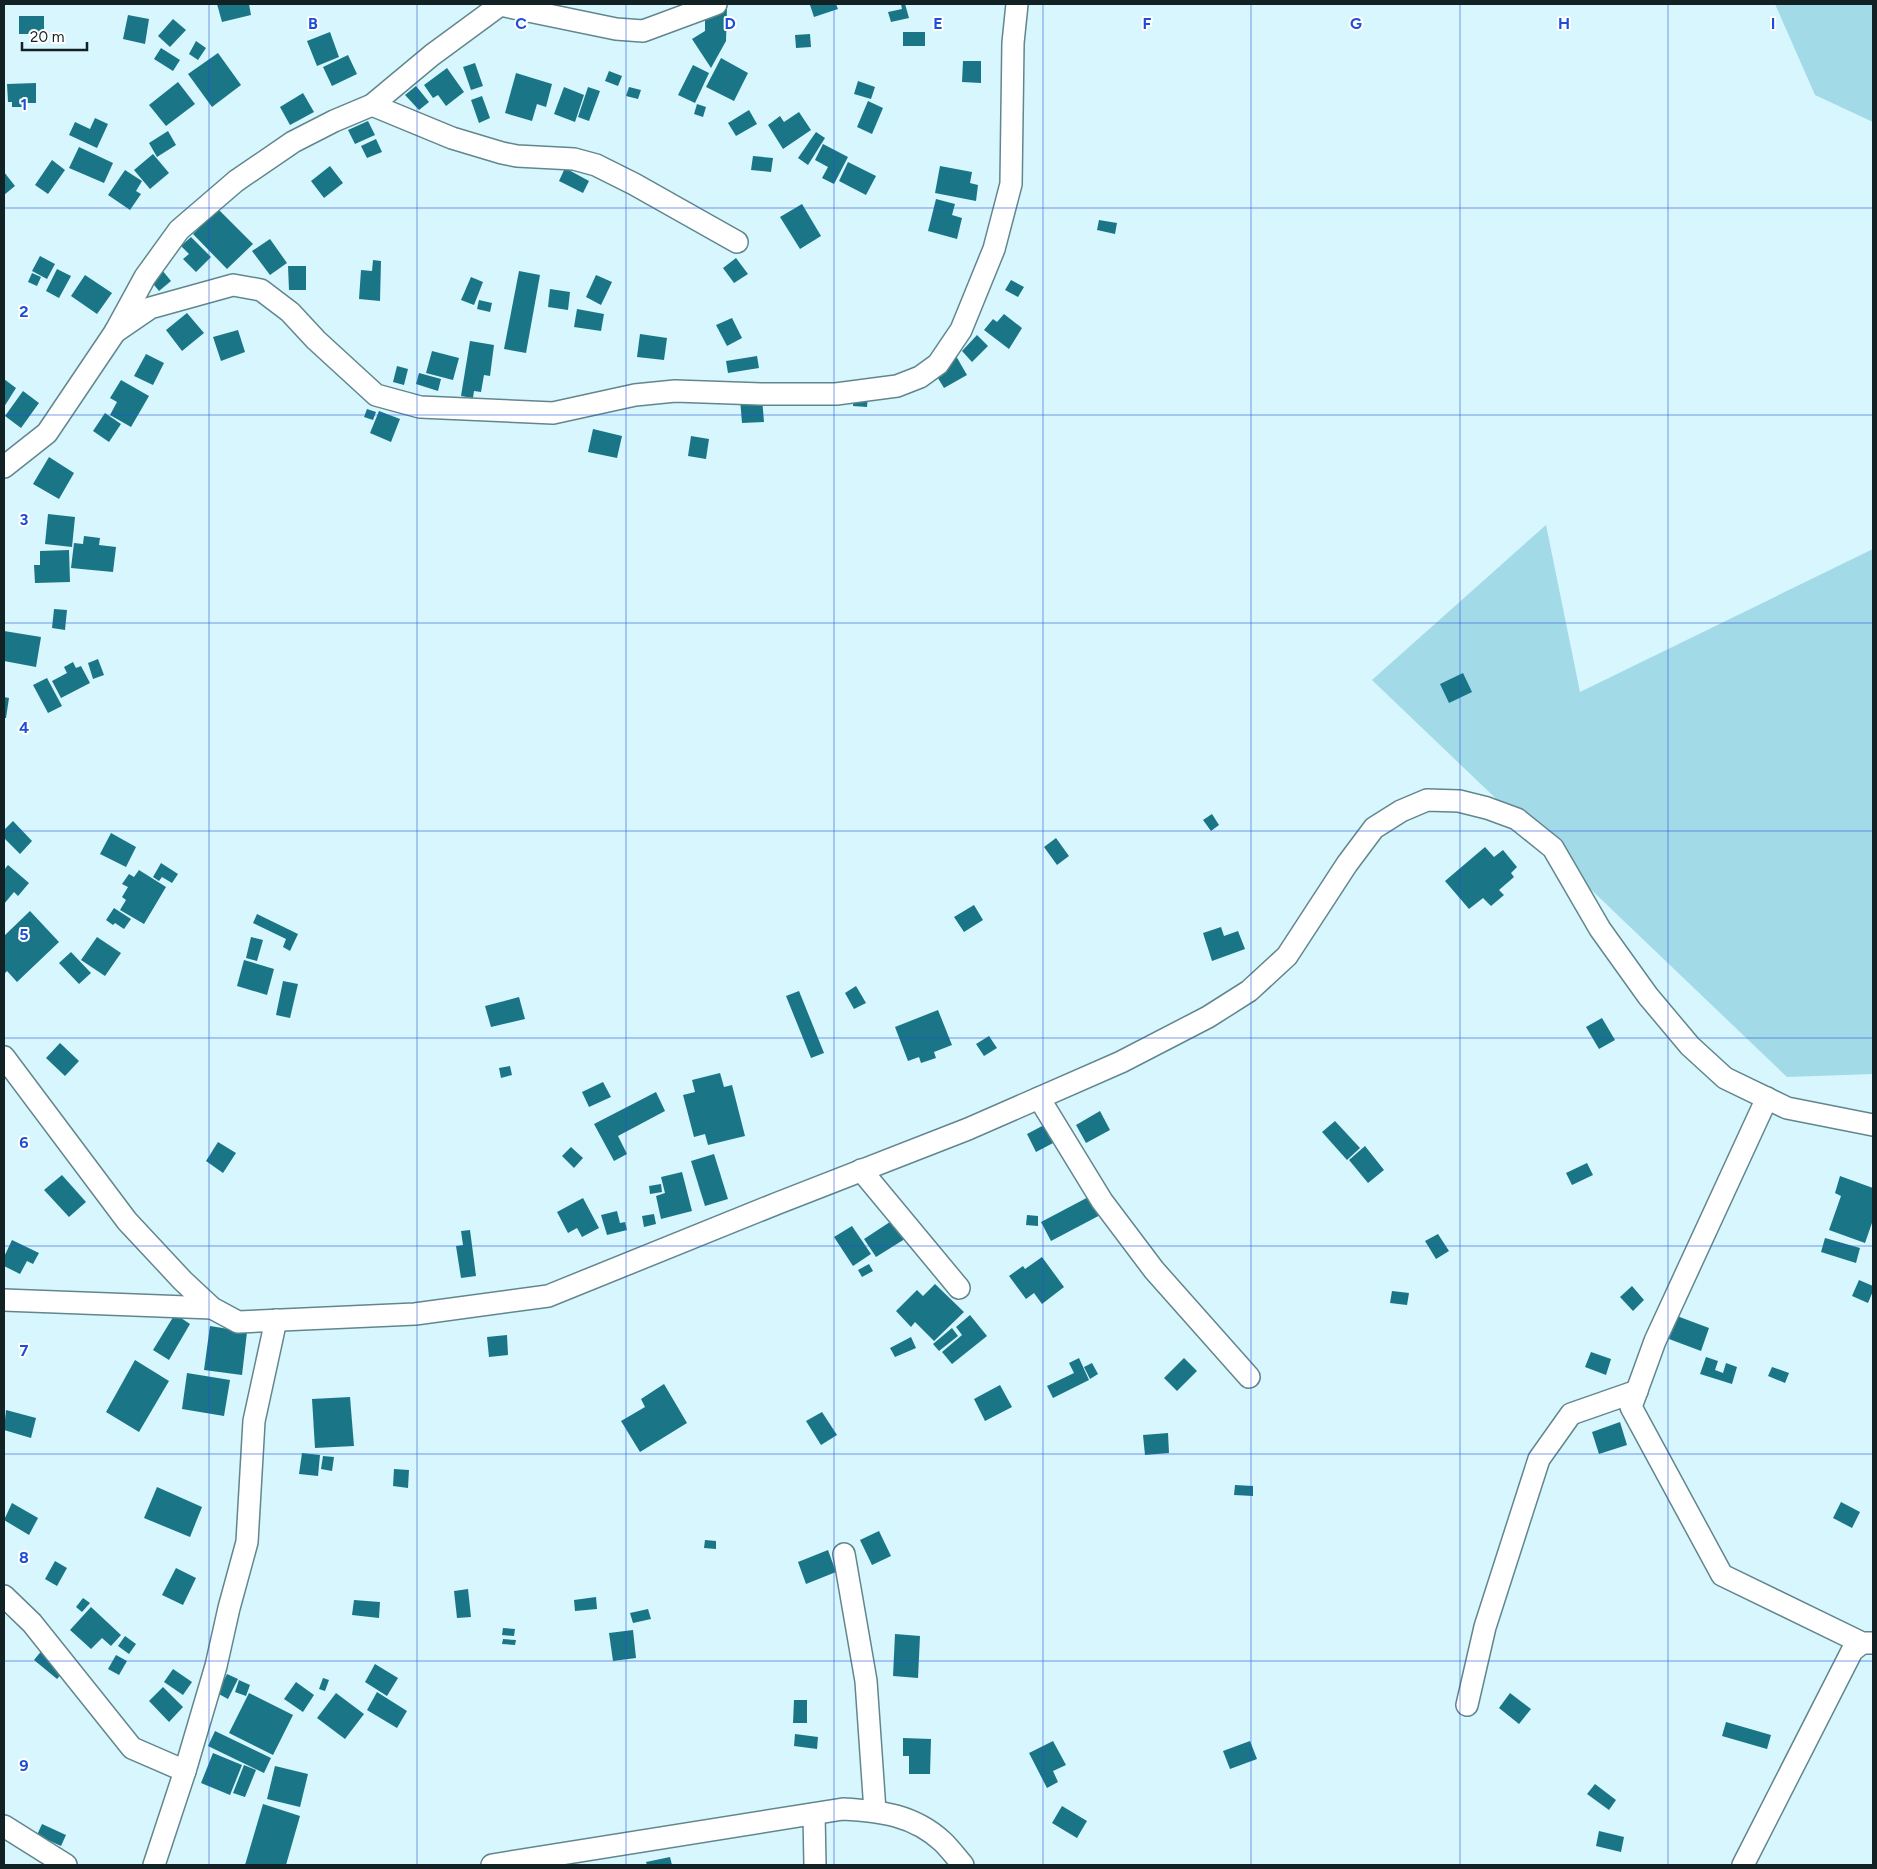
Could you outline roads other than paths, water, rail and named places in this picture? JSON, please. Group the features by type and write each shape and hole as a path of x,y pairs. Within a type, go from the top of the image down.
{"street":[{"path":"4,467 47,433 115,332 145,277 179,230 236,181 293,142 334,121 372,105 432,55 500,5 616,29 642,31 716,4"},
{"path":"115,332 150,308 233,285 261,290 290,312 316,340 376,395 420,407 553,413 635,395 675,391 836,394 897,386 920,376 938,364 961,330 994,249 1011,184 1013,43 1017,4"},
{"path":"372,105 452,138 502,153 517,156 574,159 596,165 634,184 737,242"},
{"path":"4,1057 127,1221 183,1281 212,1308 238,1322 415,1314 548,1296 968,1129 1121,1062 1208,1017 1249,992 1287,956 1347,864 1374,828 1401,811 1427,800 1459,801 1487,808 1517,820 1554,848 1600,929 1648,996 1684,1039 1725,1078 1787,1108 1873,1125"},
{"path":"1039,1098 1102,1201 1154,1270 1249,1377"},
{"path":"1767,1098 1655,1341 1631,1407 1722,1575 1868,1643"},
{"path":"861,1170 959,1288"},
{"path":"4,1300 212,1308"},
{"path":"154,1865 185,1771 216,1666 248,1542 254,1422 276,1320"},
{"path":"1467,1705 1484,1627 1539,1459 1571,1414 1637,1391"},
{"path":"844,1554 866,1681 875,1811"},
{"path":"4,1596 32,1623 132,1748 185,1771"},
{"path":"1743,1865 1852,1651 1868,1643"},
{"path":"492,1865 843,1809 875,1811 910,1819 942,1841 963,1865"},
{"path":"814,1814 815,1865"},
{"path":"4,1826 66,1865"}]}
